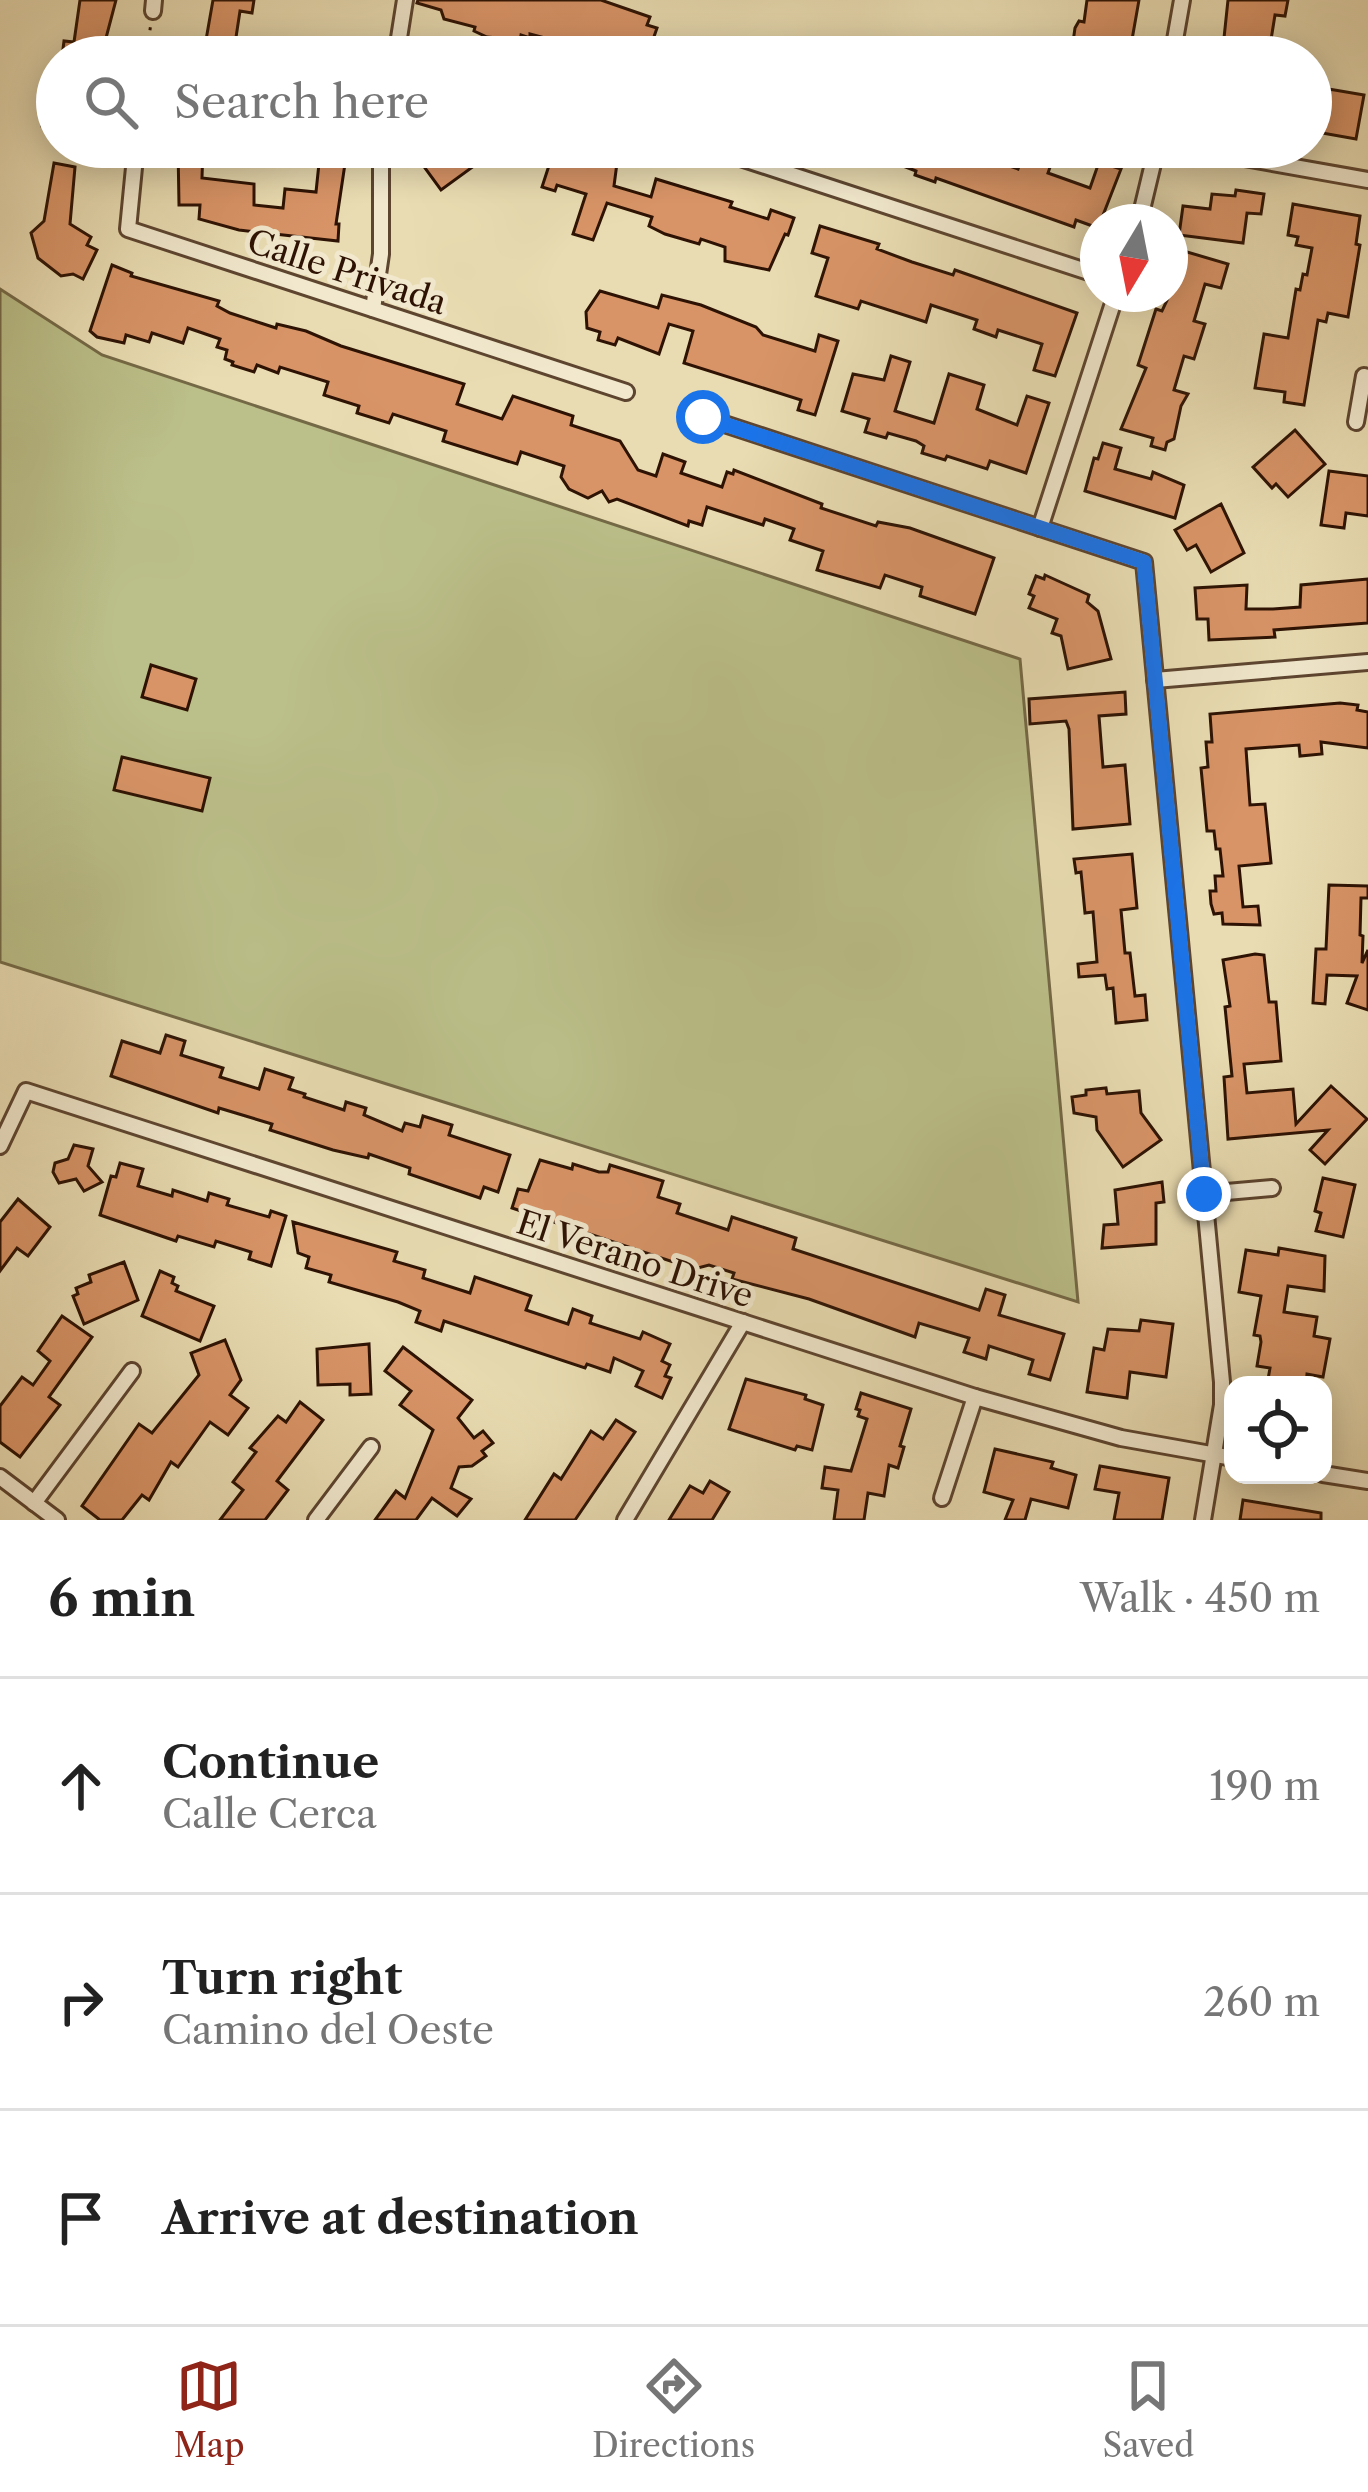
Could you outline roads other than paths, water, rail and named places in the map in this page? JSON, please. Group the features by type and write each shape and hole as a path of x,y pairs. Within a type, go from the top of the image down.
{"street":[{"path":"399,36 405,0"},
{"path":"1176,36 1182,0"},
{"name":"Calle Privada","path":"134,168 128,229 626,392"},
{"path":"373,309 380,254 381,168"},
{"path":"770,168 1080,269"},
{"path":"1143,204 1152,168"},
{"path":"1300,168 1368,180"},
{"path":"1040,527 1110,312"},
{"path":"1356,422 1364,376 1368,377"},
{"path":"703,417 1144,562 1222,1382 1203,1520"},
{"path":"1155,680 1368,662"},
{"name":"El Verano Drive","path":"0,1146 26,1091 975,1397 1083,1429 1224,1457"},
{"path":"1204,1194 1272,1188"},
{"path":"625,1520 743,1322"},
{"path":"34,1503 132,1372"},
{"path":"942,1498 975,1397"},
{"path":"316,1520 371,1447"},
{"path":"1332,1475 1368,1481"},
{"path":"0,1477 57,1520"}]}
